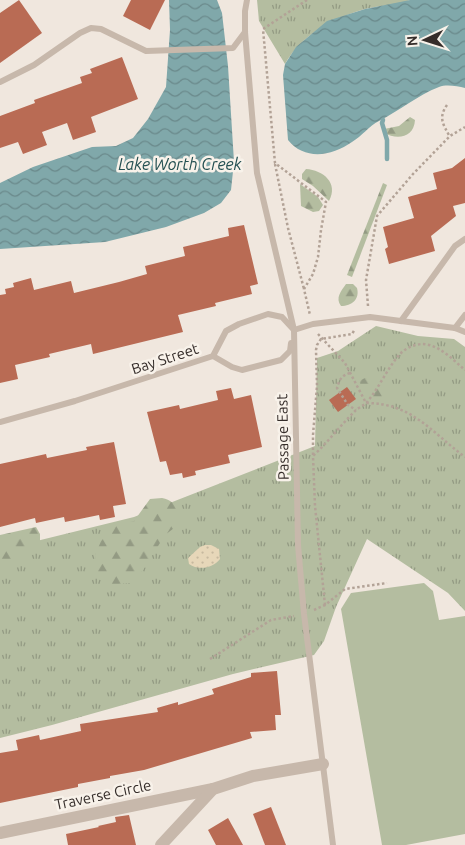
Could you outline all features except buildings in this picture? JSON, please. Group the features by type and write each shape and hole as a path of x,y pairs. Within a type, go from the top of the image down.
{"street":[{"name":"Traverse Circle","path":"0,833 212,789 253,776 323,764"},
{"path":"161,845 212,789"}],"lane":[{"name":"Passage East","path":"247,0 245,32 257,173 294,330 298,545 304,614 333,845"},
{"path":"0,82 34,65 90,28 101,28 146,52 233,48 245,32"},
{"path":"401,321 454,246 465,239"},
{"name":"Bay Street","path":"0,422 75,401 213,356 226,331 239,324 268,314 282,317 294,330"},
{"path":"455,328 465,316"},
{"path":"213,356 232,367 242,370 281,360 290,351 294,330 313,324 370,317 455,328 465,332"}],"path":[{"path":"307,0 263,29 275,163 288,228 313,324 321,339 345,363 366,403"},
{"path":"447,105 442,113 442,120 450,137"},
{"path":"370,317 366,280 378,216 413,174 450,137 465,127"},
{"path":"275,163 326,202 318,257 313,274 304,289"},
{"path":"325,605 315,506 313,456 317,386 316,350 321,339 352,334 358,324 357,319"},
{"path":"313,456 334,436 356,410 366,403 399,356 412,346 424,344 445,352 465,370"},
{"path":"350,373 338,381 337,388 348,405 356,410"},
{"path":"366,403 390,405 412,414 465,457"}],"green space":[{"path":"257,0 410,0 365,9 341,17 309,36 300,44 285,64 259,21"},
{"path":"410,117 415,120 412,131 408,134 399,137 384,133 384,129 399,126"},
{"path":"306,169 318,172 331,183 332,194 329,201 313,186 302,179 302,174"},
{"path":"383,183 387,185 352,277 347,275"},
{"path":"300,184 318,197 323,205 319,211 313,212 301,206"},
{"path":"346,284 353,284 358,292 356,299 352,303 341,306 339,297"},
{"path":"376,326 418,336 454,339 465,347 465,611 448,593 367,539 336,607 324,641 314,655 233,674 0,738 0,550 134,517 315,446 317,358 338,351"},
{"path":"365,378 373,380 383,387 389,397 387,401 367,399 359,381"},
{"path":"150,499 167,499 176,507 178,525 165,535 143,570 131,583 106,585 97,575 95,555 101,541 115,526 134,521"},
{"path":"36,527 40,534 40,544 28,556 19,557 0,570 0,535"},
{"path":"424,583 433,591 439,620 465,616 465,834 406,845 382,845 341,609 351,593"}],"sand":[{"path":"205,545 211,545 219,549 220,559 214,565 206,568 189,564 188,558"}],"water":[{"name":"Lake Worth Creek","path":"169,0 217,0 222,13 228,66 234,162 231,190 221,203 204,213 166,227 105,242 0,249 0,183 33,167 92,147 116,146 133,138 148,119 166,87 170,30"},
{"path":"410,0 465,0 465,88 445,86 431,90 375,123 356,140 336,151 310,154 295,147 288,140 283,75 285,64 296,47 327,21 365,9"}],"waterway":[{"path":"383,120 382,123 387,140 387,159"}]}
